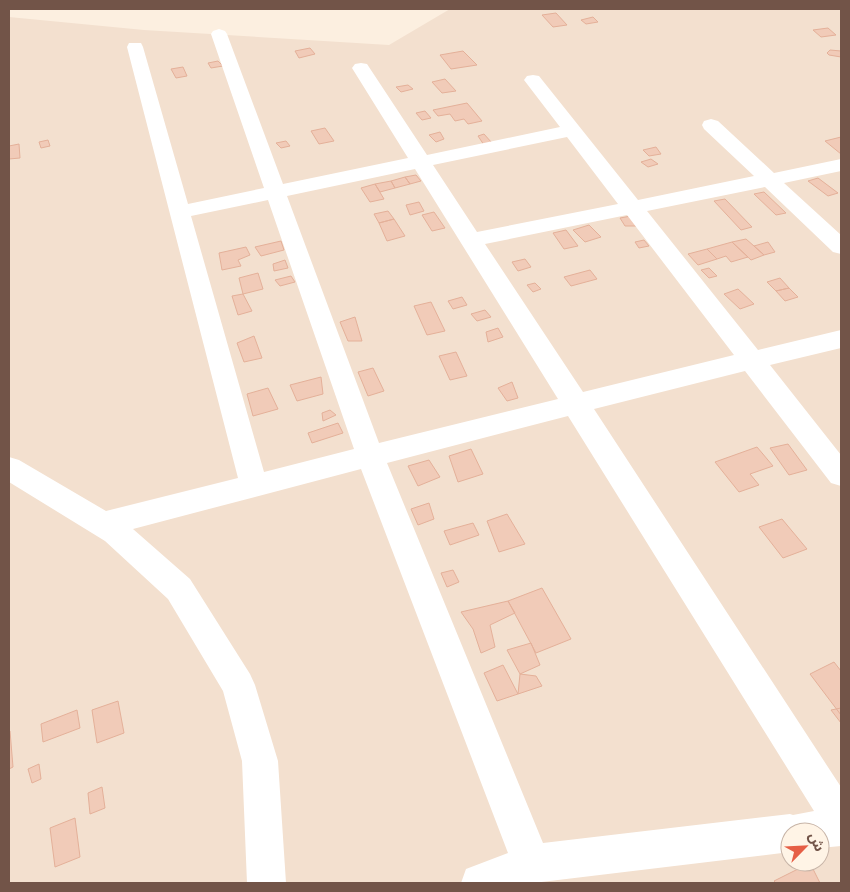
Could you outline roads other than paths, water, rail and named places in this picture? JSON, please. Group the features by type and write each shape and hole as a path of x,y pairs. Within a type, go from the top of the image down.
{"street":[{"path":"219,34 370,456 532,864"},
{"path":"135,47 254,486"},
{"path":"362,68 841,820"},
{"path":"533,80 841,474"},
{"path":"710,125 841,247"},
{"path":"180,212 573,130"},
{"path":"471,240 841,165"},
{"path":"102,524 841,339"},
{"path":"9,468 116,532 179,589 238,685 260,762 266,883"},
{"path":"480,883 532,864 780,834"}]}
